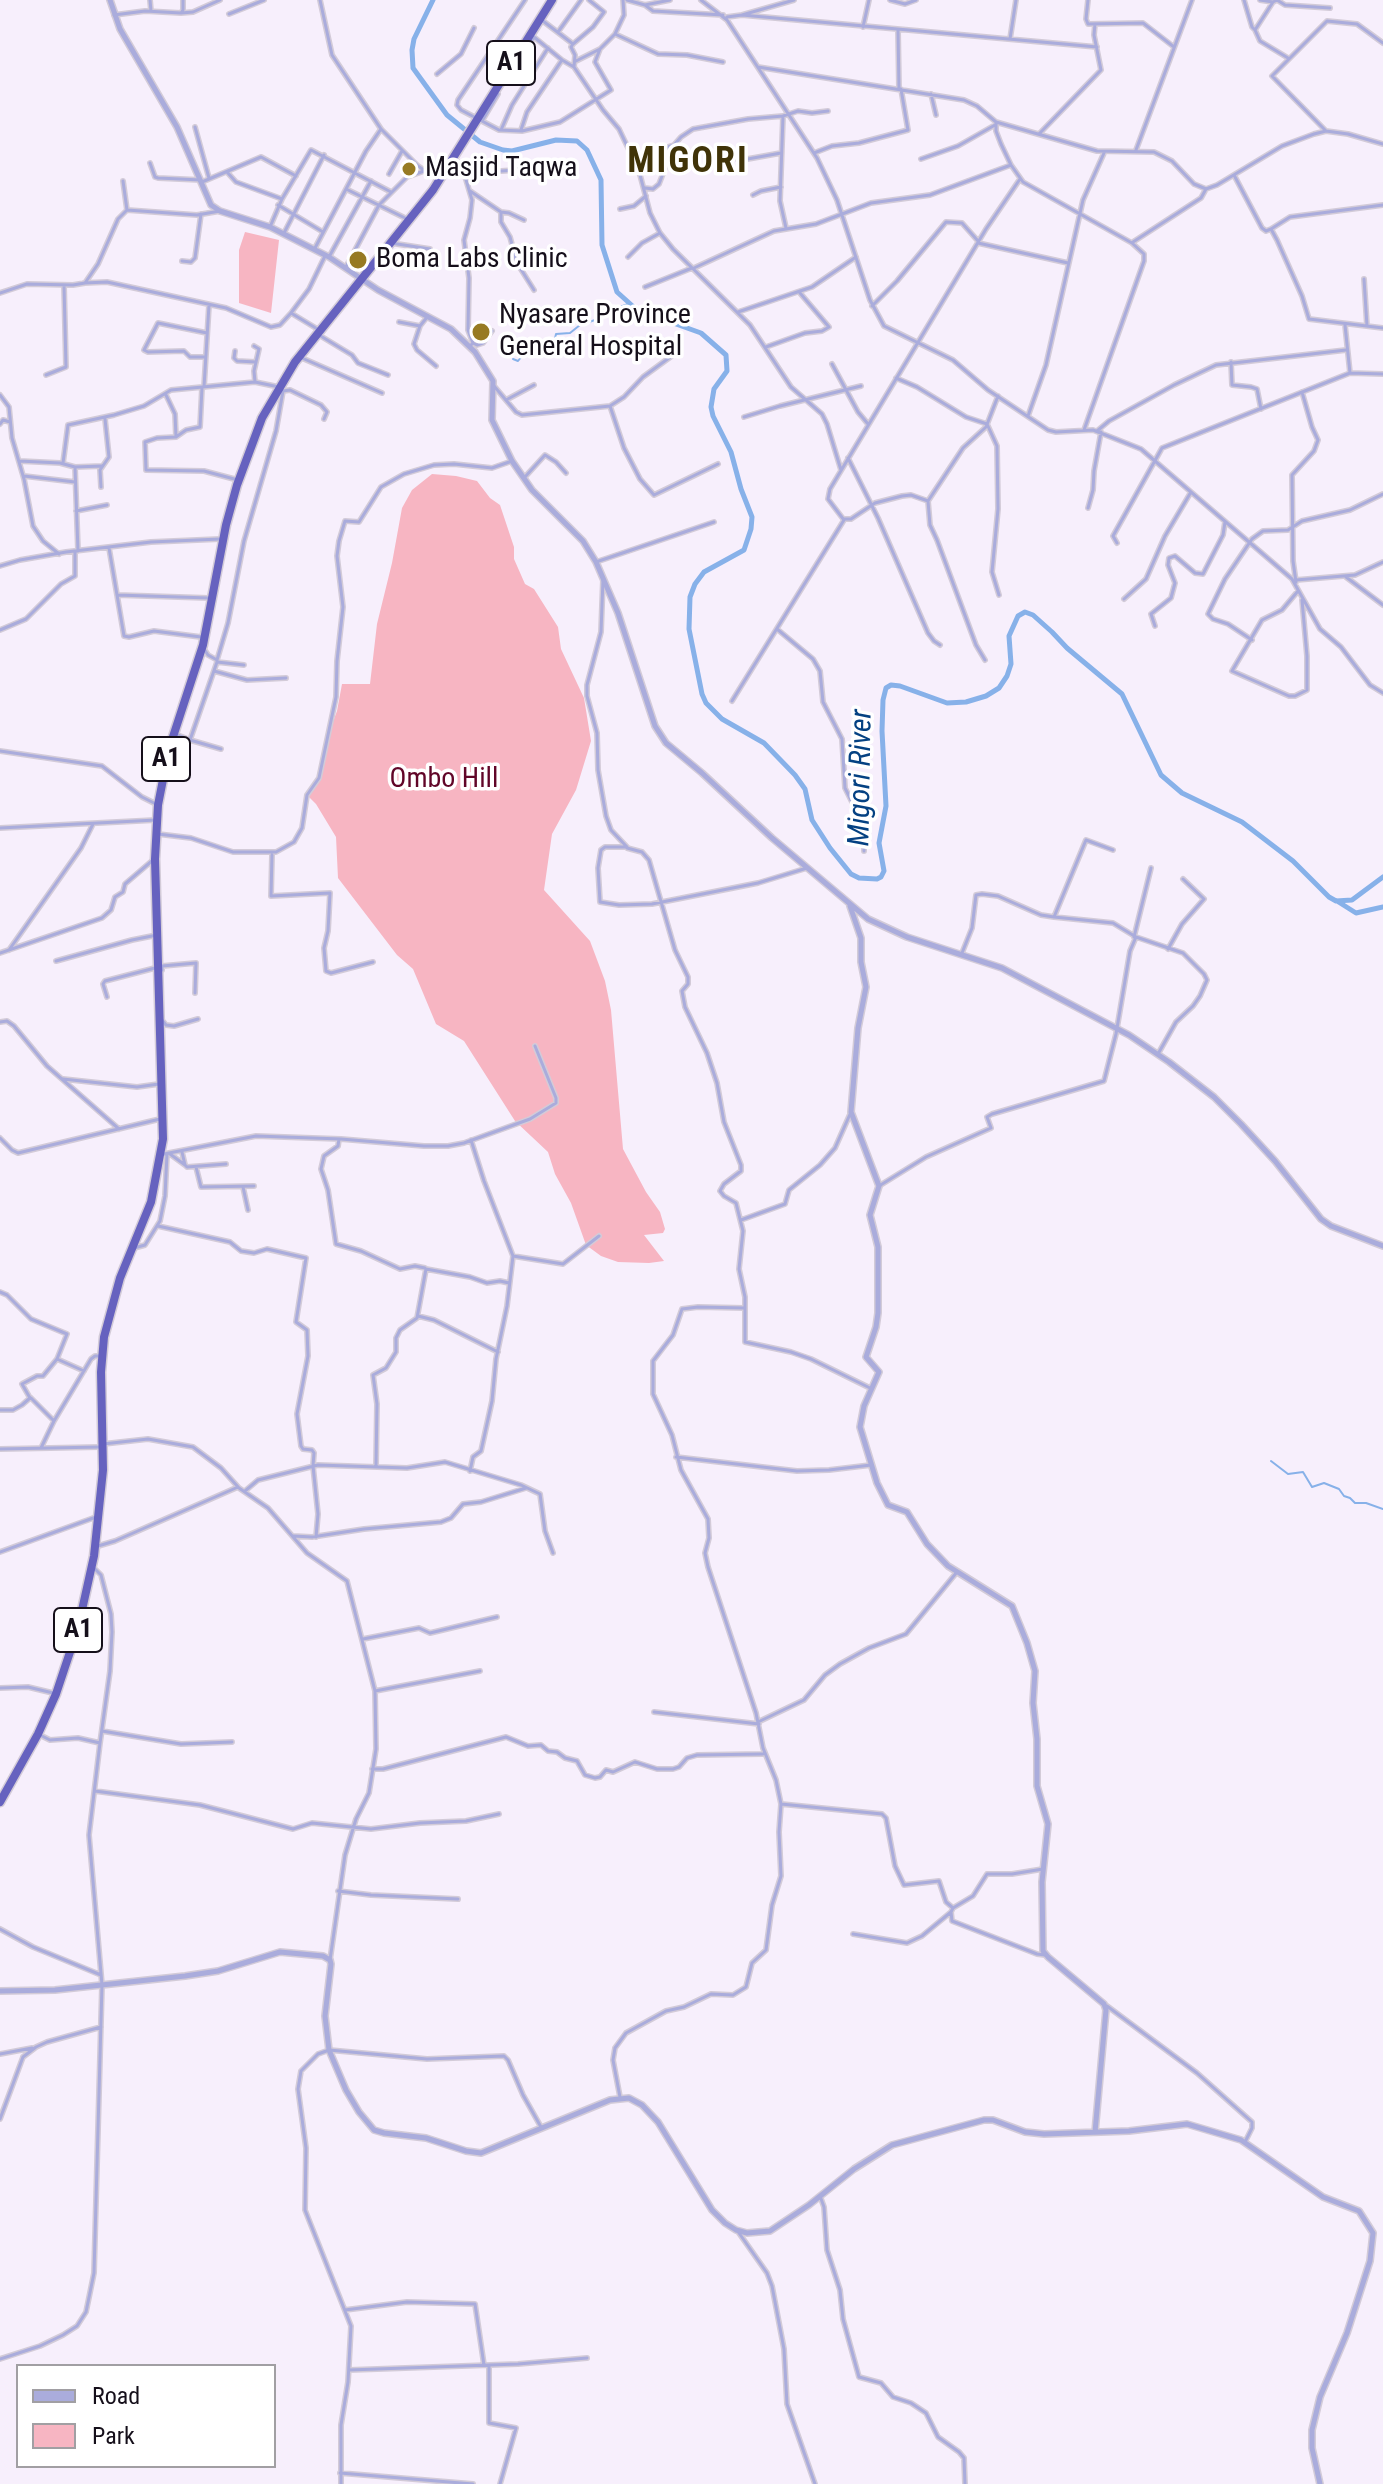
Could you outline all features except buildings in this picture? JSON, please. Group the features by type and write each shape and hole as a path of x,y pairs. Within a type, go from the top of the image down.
{"highway":[{"name":"A1","path":"0,1802 38,1734 56,1694 78,1628 92,1566 99,1516 103,1445 102,1356 110,1311 148,1212 166,1154 155,859 158,805 166,760 204,642 238,480 256,431 299,356 443,176 458,162 462,145 552,0"}],"street":[{"path":"110,0 114,15 161,96 209,202 220,211 270,227 327,256 388,296 451,329 472,344 483,343 492,331"},
{"path":"150,0 151,11"},
{"path":"181,13 183,0"},
{"path":"114,15 151,11 193,12 220,0"},
{"path":"229,14 264,0"},
{"path":"320,0 332,55 381,129 424,171 443,176"},
{"path":"525,0 458,100 459,109 477,122 491,128 522,131 560,122 611,90 595,62 600,49"},
{"path":"558,32 581,0"},
{"path":"574,67 575,53 571,47 604,12 589,0"},
{"path":"575,61 600,49 615,34 624,15 625,0 645,5 653,11 742,15 1097,47"},
{"path":"645,5 670,0"},
{"path":"701,0 724,16 814,153 842,214 872,306 887,328 957,362 978,382 1052,431 1099,432 1133,444 1297,586"},
{"path":"742,15 794,0"},
{"path":"863,27 869,0"},
{"path":"890,0 905,4 916,0"},
{"path":"1010,39 1016,0"},
{"path":"1088,0 1086,22 1145,24 1174,47"},
{"path":"1136,151 1192,0"},
{"path":"1244,0 1251,26 1260,41 1288,58"},
{"path":"1260,0 1330,8"},
{"path":"1255,30 1273,2"},
{"path":"539,19 573,44"},
{"path":"1326,131 1272,76 1328,21 1357,24 1383,43"},
{"path":"1039,135 1100,73 1102,68 1094,35 1095,24"},
{"path":"437,74 461,54 474,28"},
{"path":"814,153 832,146 859,143 908,130 900,89 898,30"},
{"path":"615,34 658,54 687,55 723,62"},
{"path":"532,35 574,67 617,124 645,188 650,213 660,233 738,312 766,347 791,387 817,409 826,421 841,470"},
{"path":"501,130 517,96 548,48"},
{"path":"522,131 527,112 562,60"},
{"path":"758,67 931,94 973,104 995,124 1104,153 1154,152 1172,161 1194,184 1206,189 1288,143 1326,131 1383,144"},
{"path":"931,94 936,115"},
{"path":"645,188 653,189 660,182 674,145 693,129 798,111 828,111"},
{"path":"783,116 781,207 786,228"},
{"path":"921,159 958,146 995,124"},
{"path":"995,124 997,135 1020,179 1142,251 1144,261 1084,430"},
{"path":"195,127 209,178"},
{"path":"314,249 381,129"},
{"path":"632,158 674,145"},
{"path":"270,227 278,205 311,150 391,192"},
{"path":"389,174 402,151"},
{"path":"735,154 737,159 742,160 781,153"},
{"path":"1028,416 1046,365 1086,192 1104,153"},
{"path":"283,234 324,155"},
{"path":"150,163 155,177 159,179 201,181 264,157 296,176"},
{"path":"458,162 487,172 545,168 565,171"},
{"path":"458,162 470,191 471,214 464,240 469,278 468,330 494,386 492,420 524,478 575,531 596,562 618,613 659,734 868,919 896,933 1002,968 1116,1028 1158,1054 1214,1097 1241,1124 1321,1219 1383,1246"},
{"path":"645,287 786,228 816,224 871,203 930,195 1011,165"},
{"path":"345,267 379,205 411,174 424,171"},
{"path":"227,172 236,182 282,199"},
{"path":"1234,175 1266,231 1290,217 1383,205"},
{"path":"844,519 827,497 978,242 1020,179"},
{"path":"123,181 127,210"},
{"path":"0,293 27,284 107,282 231,309 271,327 280,325 309,289 371,181"},
{"path":"753,195 781,187"},
{"path":"346,189 410,221"},
{"path":"1132,243 1201,198 1206,189"},
{"path":"470,191 501,212 524,220"},
{"path":"620,209 634,206 646,196"},
{"path":"278,205 323,232"},
{"path":"83,283 98,264 118,219 127,210 201,214 220,211"},
{"path":"501,212 501,222 510,237 517,263 534,290"},
{"path":"182,261 191,262 195,258 201,214"},
{"path":"872,306 946,222 962,223 978,242 1068,263"},
{"path":"1271,229 1302,296 1309,319 1383,328"},
{"path":"628,257 642,243 660,233"},
{"path":"391,243 430,249"},
{"path":"738,312 816,285 856,257"},
{"path":"1364,279 1367,326"},
{"path":"46,375 66,367 64,285"},
{"path":"766,347 829,327 799,291"},
{"path":"209,305 201,425 185,430 176,437 145,442 147,471 204,471 221,473 238,480"},
{"path":"291,313 352,355 358,363 388,375"},
{"path":"428,316 420,326 414,346 436,366"},
{"path":"399,322 420,326"},
{"path":"204,357 190,357 184,351 147,352 144,349 158,323 207,333"},
{"path":"1345,324 1350,373"},
{"path":"254,346 259,349 255,382"},
{"path":"1088,508 1099,432 1109,421 1191,376 1231,362 1346,350"},
{"path":"235,351 237,361 256,362"},
{"path":"494,386 516,412 525,415 610,406 673,355"},
{"path":"299,356 382,393"},
{"path":"1231,362 1232,385 1257,389 1261,409"},
{"path":"832,364 868,424"},
{"path":"1117,543 1113,536 1154,460 1165,446 1350,373 1383,374"},
{"path":"896,378 966,417 987,424 997,446 998,496 992,572 999,595"},
{"path":"63,463 68,426 144,406 172,390 255,382 290,390 321,405 327,412 324,419"},
{"path":"506,400 534,385"},
{"path":"744,417 861,386"},
{"path":"190,740 228,623 244,541 276,431 281,389"},
{"path":"1302,392 1318,441 1313,452 1292,475 1292,558 1297,586 1320,629 1341,647 1367,682 1383,693"},
{"path":"165,393 175,414 176,437"},
{"path":"0,395 9,407 13,442 24,476 34,529 59,554"},
{"path":"985,660 976,645 930,525 928,501 959,452 983,431 998,396"},
{"path":"610,406 624,448 640,479 653,495 718,464"},
{"path":"101,487 102,466 109,457 105,418"},
{"path":"0,424 2,420 10,422"},
{"path":"524,478 545,455 566,473"},
{"path":"848,458 928,633 940,645"},
{"path":"19,461 63,463 75,467 102,466"},
{"path":"155,834 191,838 230,852 272,853 290,846 300,833 306,800 318,781 336,697 336,666 343,607 337,556 345,521 359,522 381,487 404,474 434,465 492,468 512,461"},
{"path":"0,630 26,619 61,584 75,576 75,467"},
{"path":"24,476 75,482"},
{"path":"1124,599 1146,579 1168,531 1191,492"},
{"path":"1252,640 1208,614 1225,579 1249,542 1263,531 1288,530 1302,521 1354,509 1383,494"},
{"path":"844,519 851,519 871,505 911,495 928,501"},
{"path":"76,511 107,505"},
{"path":"732,701 844,519"},
{"path":"596,562 714,522"},
{"path":"1155,626 1151,614 1171,598 1175,583 1168,565 1169,558 1177,557 1188,569 1202,575 1223,535 1225,522"},
{"path":"0,566 76,551 151,542 224,539"},
{"path":"109,548 126,637 154,631 204,642 208,655 217,661 244,665"},
{"path":"1302,599 1307,656 1305,692 1289,696 1232,671 1263,619 1282,610 1297,586 1360,574 1383,562"},
{"path":"1346,577 1383,605"},
{"path":"603,579 601,632 587,696 597,733 598,770 606,816 611,830 627,848"},
{"path":"117,595 212,599"},
{"path":"777,629 813,659 820,671 823,702 842,739 845,788 864,826 864,851"},
{"path":"214,671 247,680 286,678"},
{"path":"174,734 221,749"},
{"path":"0,751 99,765 158,805"},
{"path":"148,757 162,762 166,760"},
{"path":"0,828 156,820"},
{"path":"9,950 81,848 93,824"},
{"path":"1054,917 1086,840 1113,850"},
{"path":"807,868 758,883 660,902 634,905 600,902 598,868 601,850 605,847 627,848 642,852 649,860 660,902 675,950 688,977 688,984 682,991 685,1007 712,1066 722,1113 741,1165 741,1171 720,1191 736,1203 744,1235 739,1269 745,1294 745,1342 811,1359 872,1389"},
{"path":"272,853 271,896 330,893 324,948 326,971 331,973 373,962"},
{"path":"0,953 105,916 113,908 115,897 124,891 125,884 155,859"},
{"path":"879,1186 926,1157 991,1128 987,1119 992,1114 1105,1079 1130,951 1151,868"},
{"path":"1168,949 1182,924 1204,899 1183,879"},
{"path":"962,954 972,928 976,895 980,894 998,896 1041,915 1111,923 1135,937 1178,951 1190,959 1207,979 1196,1002 1176,1022 1158,1054"},
{"path":"741,1220 785,1204 789,1190 820,1165 835,1148 851,1112 858,1028 866,987 861,942 850,905"},
{"path":"56,961 157,935"},
{"path":"195,993 196,963 162,966 160,1019 166,1025 174,1026 198,1019"},
{"path":"107,997 105,981 159,967"},
{"path":"0,1022 7,1021 14,1026 41,1060 119,1129"},
{"path":"166,1154 259,1136 440,1146 471,1140 530,1119 556,1103 535,1046"},
{"path":"63,1079 137,1087 162,1083"},
{"path":"851,1112 879,1186 870,1215 879,1253 877,1322 866,1356 879,1370 860,1424 877,1483 888,1505 907,1512 934,1552 957,1572 1012,1606 1035,1666 1033,1703 1037,1786 1048,1824 1043,1869 1045,1955"},
{"path":"0,1138 18,1153 164,1118"},
{"path":"339,1139 336,1148 324,1156 321,1169 329,1193 336,1244 361,1251 400,1269 415,1266 487,1283 509,1283"},
{"path":"470,1471 473,1457 481,1452 492,1401 513,1256 471,1140"},
{"path":"182,1151 185,1165"},
{"path":"166,1154 185,1165 196,1167 226,1164"},
{"path":"133,1248 143,1247 158,1226 165,1196 166,1154"},
{"path":"196,1167 201,1187 254,1186"},
{"path":"243,1187 248,1210"},
{"path":"158,1226 230,1242 241,1251 254,1253 267,1249 306,1258 296,1323 307,1330 308,1356 297,1418 301,1446 313,1451 318,1514 316,1537"},
{"path":"513,1256 563,1264 599,1236"},
{"path":"376,1466 377,1404 373,1375 386,1368 396,1352 398,1333 418,1316 426,1269"},
{"path":"0,1292 31,1319 67,1334 57,1359 43,1377 37,1376 22,1384 30,1398 54,1421"},
{"path":"620,2097 613,2060 615,2048 626,2033 666,2011 713,1994 733,1995 746,1987 752,1963 766,1950 772,1905 781,1876 781,1804 708,1567 705,1555 709,1538 708,1519 681,1470 672,1435 653,1394 653,1361 673,1335 682,1309 745,1308"},
{"path":"418,1316 441,1323 498,1352"},
{"path":"41,1448 92,1358 102,1356"},
{"path":"57,1359 84,1371"},
{"path":"0,1410 13,1410 30,1398"},
{"path":"0,1449 103,1445 148,1439 188,1445 199,1450 238,1487 268,1508 312,1558 347,1581 375,1691 376,1749 369,1793 345,1855 330,1960 325,2028 329,2050 346,2090 367,2124 379,2132 426,2138 481,2153 620,2097 634,2100 658,2122 712,2210 736,2230 767,2273 784,2349 787,2404 815,2484"},
{"path":"676,1457 790,1471 871,1465"},
{"path":"244,1491 255,1481 313,1466 407,1468 445,1462 526,1488 542,1497 545,1531 553,1553"},
{"path":"95,1547 238,1487"},
{"path":"293,1536 316,1537 444,1522 463,1504 481,1502 526,1488"},
{"path":"0,1552 99,1516"},
{"path":"0,2359 29,2351 77,2326 86,2312 94,2273 102,1985 90,1844 112,1658 111,1619 101,1575 92,1566"},
{"path":"654,1712 758,1723 804,1700 825,1675 840,1664 869,1648 906,1634 957,1572"},
{"path":"363,1639 419,1628 430,1633 497,1617"},
{"path":"375,1691 480,1671"},
{"path":"0,1688 28,1687 56,1694"},
{"path":"102,1731 171,1743 232,1742"},
{"path":"38,1734 50,1740 78,1738 100,1743"},
{"path":"372,1769 383,1769 506,1737 529,1746 541,1745 548,1751 577,1761 585,1775 597,1778 606,1770 614,1772 635,1762 657,1769 673,1769 692,1756 764,1754"},
{"path":"94,1791 194,1803 287,1829 298,1829 309,1823 365,1830 466,1821 499,1814"},
{"path":"781,1804 882,1814 902,1884 907,1886 938,1880 952,1910 952,1921 1045,1955 1104,2004 1197,2073 1252,2122 1245,2142"},
{"path":"853,1934 907,1943 922,1936 973,1896 987,1874 1043,1869"},
{"path":"338,1891 458,1899"},
{"path":"0,1929 33,1947 101,1975"},
{"path":"0,1991 102,1985 205,1973 280,1952 315,1954 330,1960"},
{"path":"1095,2132 1106,2016 1104,2004"},
{"path":"0,2054 36,2047 101,2027"},
{"path":"0,2119 20,2060 36,2047"},
{"path":"341,2484 341,2425 352,2329 304,2208 306,2148 298,2080 307,2064 321,2052 329,2050 427,2059 504,2056 541,2127"},
{"path":"736,2230 757,2234 769,2232 892,2145 979,2120 993,2120 1031,2133 1095,2132 1187,2124 1245,2142 1323,2197 1359,2211 1373,2233 1370,2261 1343,2344 1319,2401 1312,2430 1312,2448 1320,2484"},
{"path":"820,2196 824,2207 826,2249 840,2290 843,2319 859,2377 881,2383 893,2397 911,2403 926,2413 938,2437 964,2458 965,2484"},
{"path":"345,2310 407,2302 475,2304 487,2365 489,2423 516,2428 500,2484"},
{"path":"349,2370 587,2358"},
{"path":"340,2473 473,2484"}],"green space":[{"path":"245,232 279,240 271,313 239,303 239,250"},
{"name":"Ombo Hill","path":"432,474 477,481 500,505 514,547 514,559 525,584 534,589 558,627 561,649 584,698 591,741 576,790 552,834 544,890 590,941 605,981 611,1010 623,1149 660,1212 665,1229 663,1233 644,1235 664,1261 618,1262 601,1256 586,1245 548,1152 515,1121 464,1041 436,1024 413,969 397,955 338,878 336,837 307,795 315,784 324,757 342,684 370,684 377,624 402,508 412,490"}],"waterway":[{"name":"Migori River","path":"433,0 414,39 413,68 447,115 480,142 503,150 512,151 556,140 577,141 587,150 601,180 602,245 617,292 637,310 701,333 726,355 727,371 714,389 711,407 731,452 752,517 744,550 704,572 690,597 689,629 702,694 706,703 722,719 764,743 795,775 805,789 812,820 851,874 859,878 877,879 884,871 879,843 886,806 882,731 886,688 900,686 947,703 986,696 999,688 1007,676 1011,664 1009,636 1018,616 1025,612 1033,615 1122,694 1161,775 1182,793 1242,822 1293,861 1336,901 1352,900 1383,877"},
{"path":"513,359 518,361 526,351 554,343 556,334 570,333 580,325 598,319 600,310 609,311 628,304"},
{"path":"1337,901 1356,913 1383,907"},
{"path":"1271,1461 1288,1474 1303,1472 1312,1487 1324,1483 1339,1489 1355,1503 1383,1509"}],"place":[{"name":"Masjid Taqwa","path":"409,169"},
{"name":"Boma Labs Clinic","path":"358,260"},
{"name":"Nyasare Province General Hospital","path":"481,332"}],"district":[{"name":"MIGORI","path":"688,163"}]}
